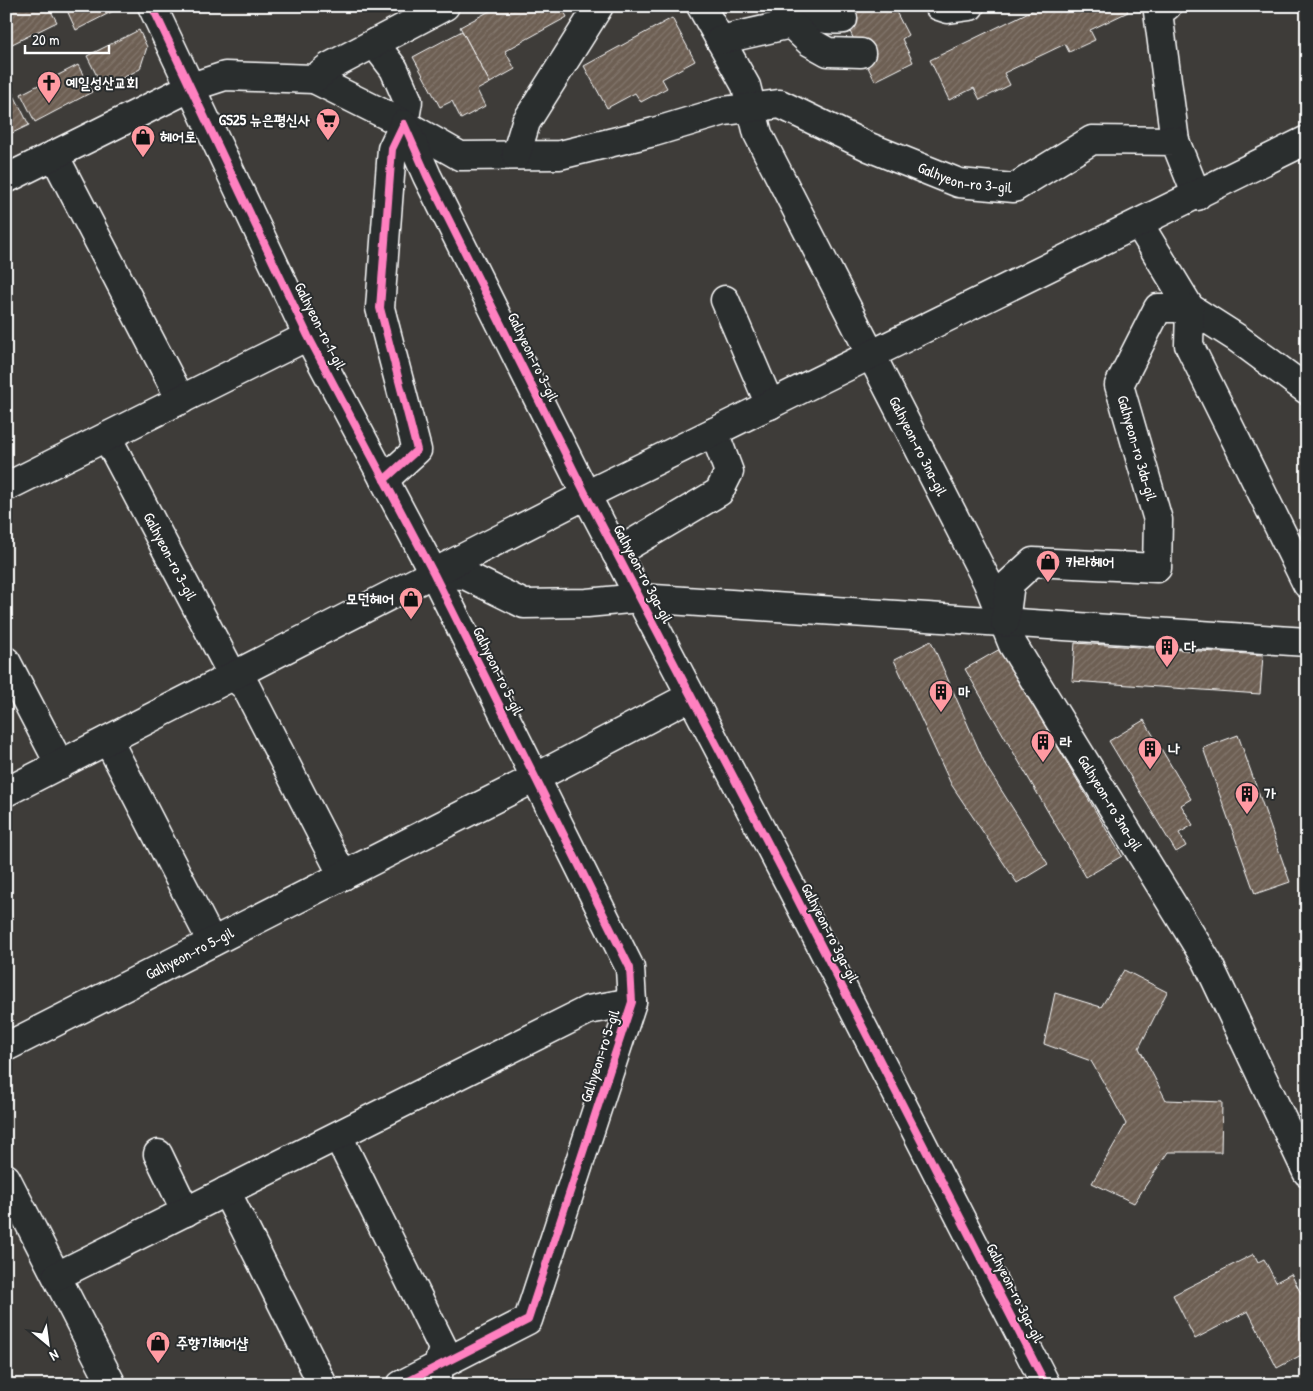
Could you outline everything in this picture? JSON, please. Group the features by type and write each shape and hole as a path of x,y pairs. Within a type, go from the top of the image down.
{"street":[{"name":"Galhyeon-ro 1-gil","path":"152,6 308,336 434,574"},
{"path":"6,179 191,87 225,76 314,79 329,67 445,6"},
{"path":"516,155 526,122 600,6"},
{"path":"938,6 948,9 970,6"},
{"path":"1167,6 1158,12 1175,141 1196,196"},
{"path":"704,7 746,86 758,134 872,354"},
{"path":"720,40 796,13 824,19 843,19"},
{"path":"796,13 810,42 828,52 861,53"},
{"path":"374,43 394,69 408,101 404,124 392,149 380,308 417,450 384,480"},
{"name":"Galhyeon-ro 3-gil","path":"314,79 404,124 460,156 560,154 654,132 724,110 780,104 869,147 959,183 1014,188 1092,140 1175,141"},
{"name":"Galhyeon-ro 3-gil","path":"404,124 427,176 586,495"},
{"path":"6,792 586,495 1307,140"},
{"path":"54,154 181,400"},
{"path":"1139,224 1190,308 1237,338 1307,390"},
{"path":"725,300 770,404"},
{"name":"Galhyeon-ro 3da-gil","path":"1004,622 1010,583 1033,562 1157,568 1158,520 1119,385 1158,308 1190,308"},
{"path":"1190,308 1189,345 1307,584"},
{"name":"Galhyeon-ro 1-gil","path":"6,488 308,336"},
{"name":"Galhyeon-ro 3na-gil","path":"872,354 987,581 1014,645 1207,961 1307,1172"},
{"path":"616,552 719,492 728,472 714,432"},
{"name":"Galhyeon-ro 3-gil","path":"107,437 233,676 246,687 343,876"},
{"name":"Galhyeon-ro 3ga-gil","path":"586,495 796,896 1046,1385"},
{"path":"434,574 465,576 524,604 587,603 639,598"},
{"name":"Galhyeon-ro 5-gil","path":"400,1385 439,1375 528,1320 632,1002 630,968 434,574"},
{"name":"Galhyeon-ro 3ga-gil","path":"639,598 1307,642"},
{"path":"6,661 60,765"},
{"name":"Galhyeon-ro 5-gil","path":"6,1047 535,778 691,696"},
{"path":"108,740 212,942"},
{"name":"Galhyeon-ro 5-gil","path":"57,1276 588,1010 632,1002"},
{"path":"338,1136 443,1348 439,1375"},
{"path":"158,1154 186,1212"},
{"path":"6,1178 112,1385"},
{"path":"226,1191 323,1385"}],"building":[{"path":"6,6 48,6 57,22 6,47"},
{"path":"65,6 123,6 76,30"},
{"path":"499,6 561,6 567,17 505,51 515,69 490,83 460,27"},
{"path":"837,6 893,6 908,35 902,39 913,62 875,81"},
{"path":"1041,6 1125,6 1128,12 1090,30 1095,40 1069,52 1065,44 1004,73 1010,85 980,100 974,88 949,100 930,60"},
{"path":"672,18 695,61 662,79 667,88 641,102 635,93 607,108 584,66"},
{"path":"139,30 147,47 140,69 103,88 87,56"},
{"path":"462,31 490,83 477,90 485,106 461,119 452,101 440,107 413,57"},
{"path":"78,65 92,92 35,122 21,94"},
{"path":"12,91 29,125 6,136 6,94"},
{"name":"마","path":"931,641 986,766 1048,864 1017,883 951,784 894,660"},
{"name":"다","path":"1075,643 1263,655 1260,694 1072,681"},
{"name":"라","path":"1000,649 1122,856 1086,877 965,669"},
{"name":"나","path":"1144,720 1191,799 1181,805 1193,825 1179,833 1186,846 1176,852 1109,741"},
{"name":"가","path":"1238,735 1290,882 1255,894 1203,748"},
{"path":"1124,970 1167,992 1139,1048 1166,1100 1222,1102 1221,1152 1168,1152 1134,1203 1092,1183 1126,1124 1110,1094 1091,1061 1044,1044 1055,993 1101,1007"},
{"path":"1254,1254 1258,1262 1264,1259 1276,1282 1291,1274 1307,1305 1307,1352 1277,1368 1248,1311 1195,1339 1173,1295"}],"cycle path":[{"path":"152,6 308,336 434,574 630,968 632,1002 528,1320 401,1385"},
{"path":"384,480 417,450 380,308 392,149 404,124 427,176 586,495 791,887 1046,1385"}],"place":[{"name":"예일성산교회","path":"49,104"},
{"name":"GS25 뉴은평신사","path":"328,141"},
{"name":"헤어로","path":"143,158"},
{"name":"카라헤어","path":"1048,583"},
{"name":"모던헤어","path":"411,620"},
{"name":"다","path":"1167,668"},
{"name":"마","path":"941,713"},
{"name":"라","path":"1043,763"},
{"name":"나","path":"1150,770"},
{"name":"가","path":"1247,815"},
{"name":"주향기헤어샵","path":"158,1364"}]}
